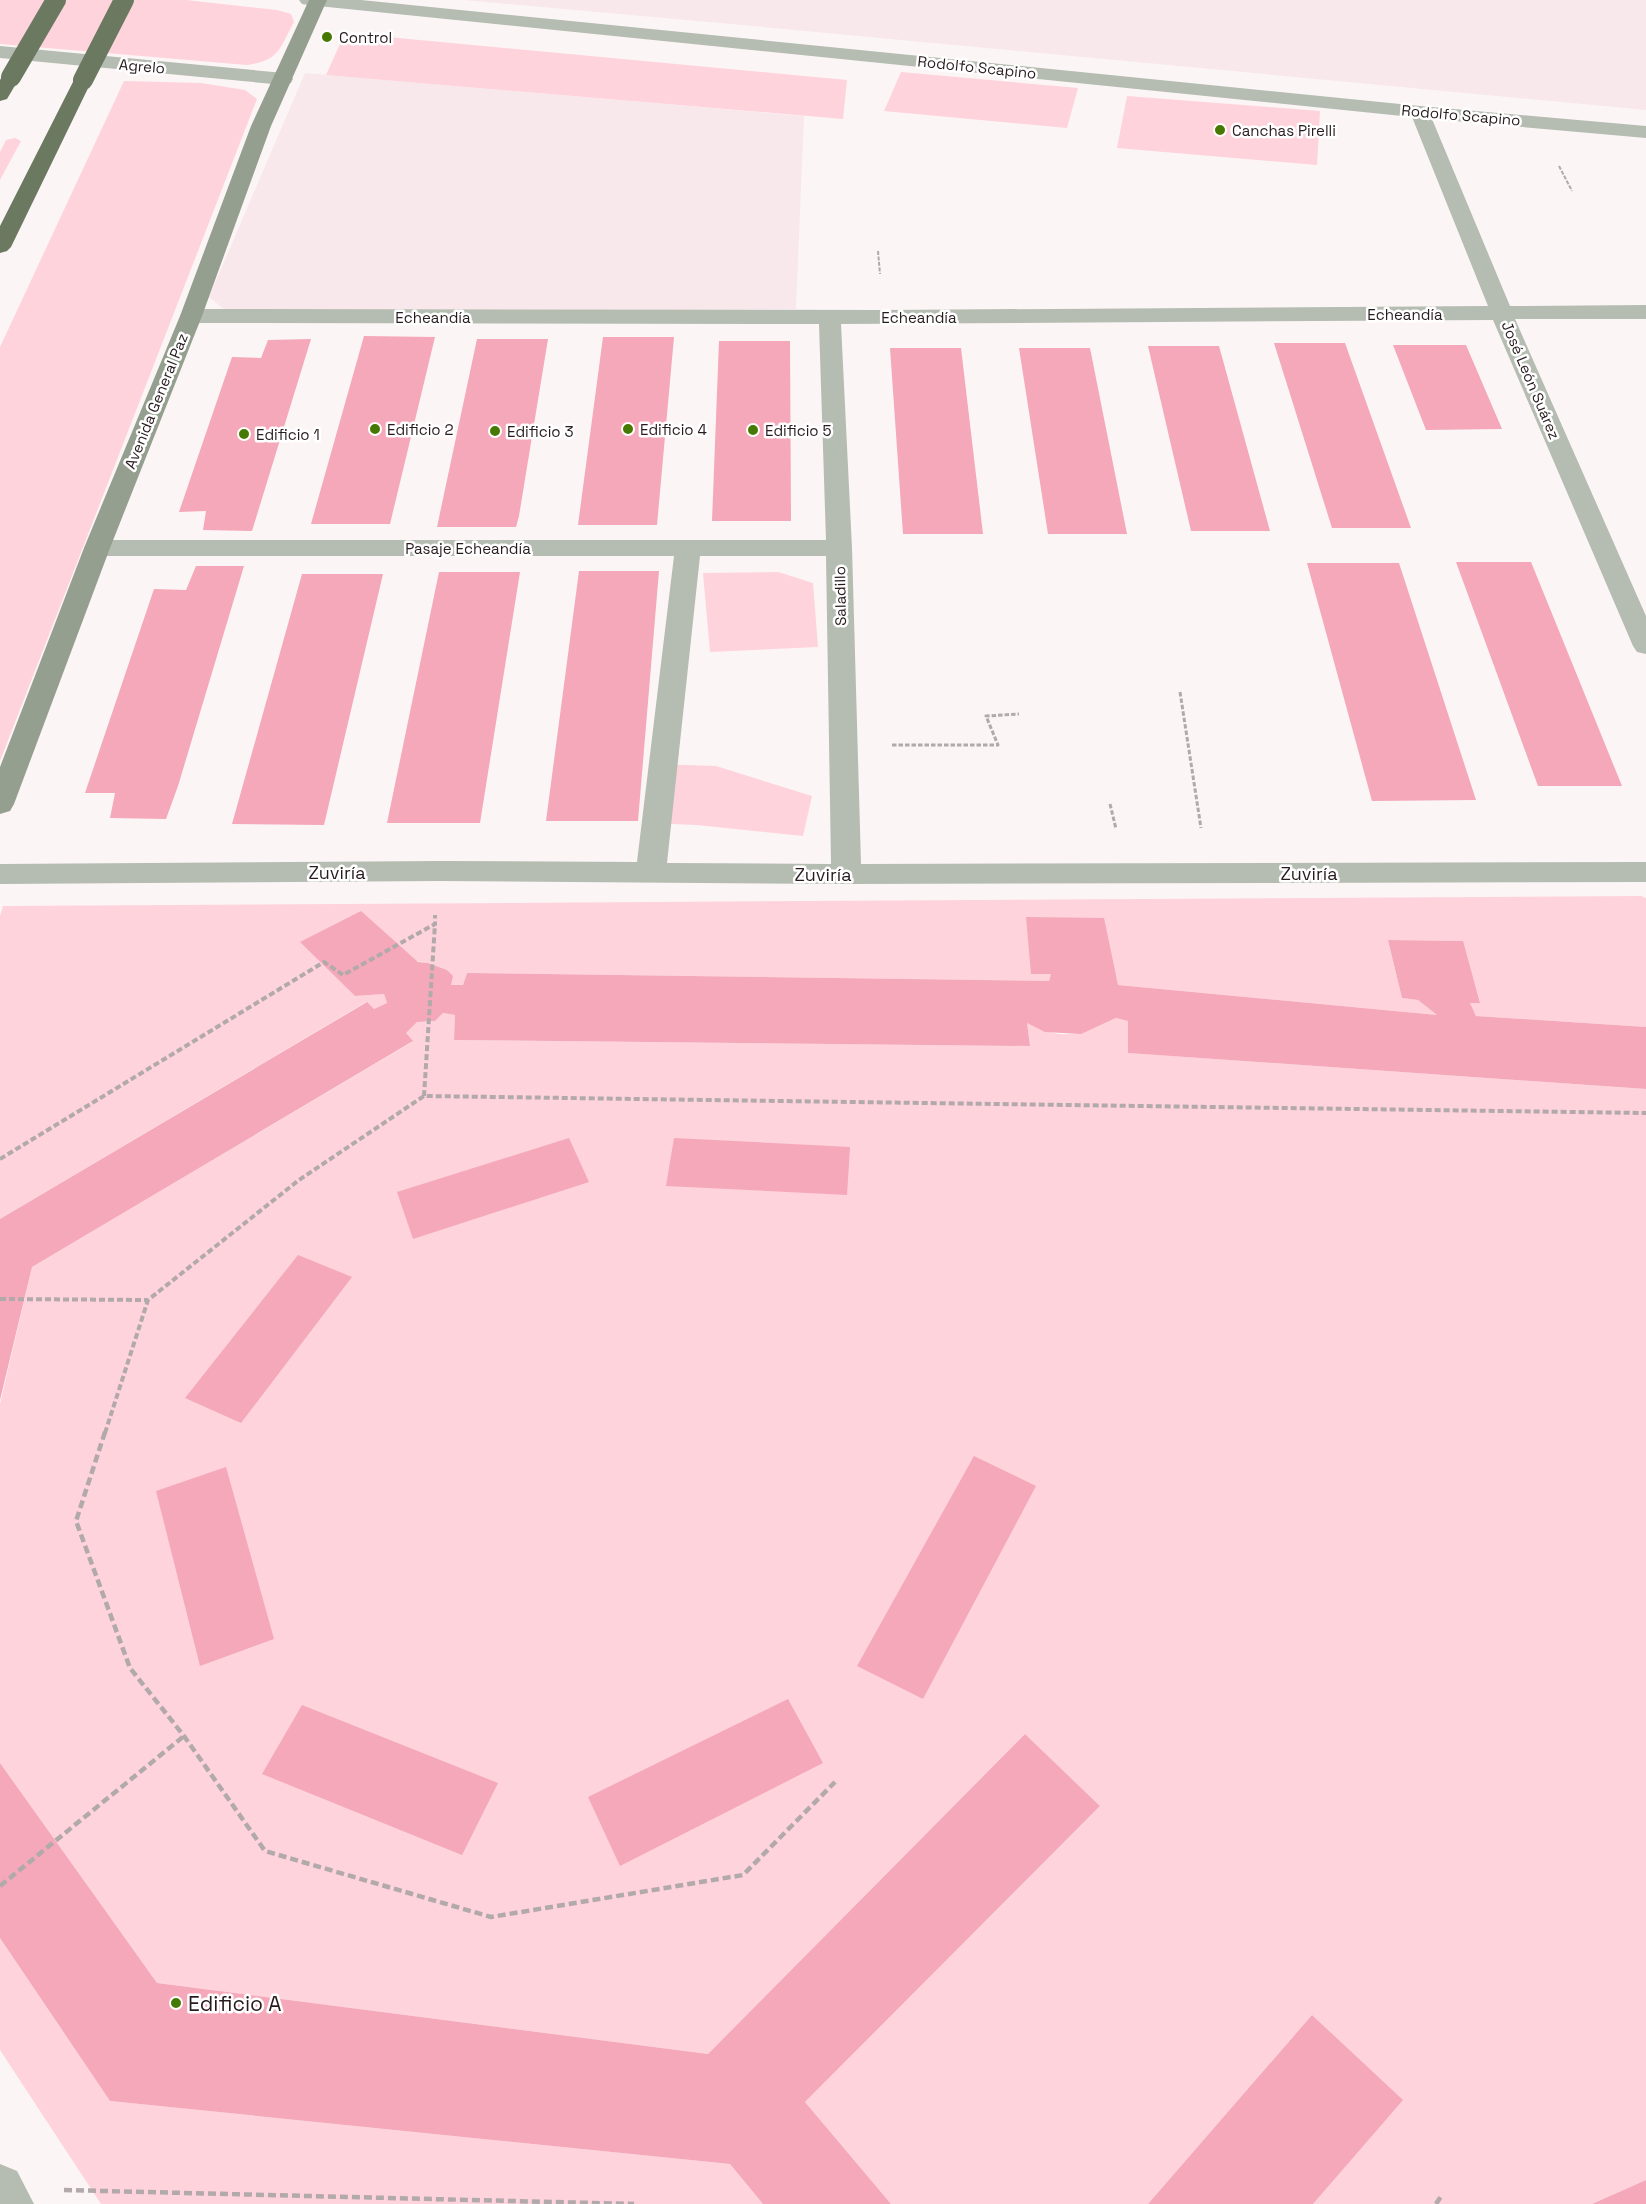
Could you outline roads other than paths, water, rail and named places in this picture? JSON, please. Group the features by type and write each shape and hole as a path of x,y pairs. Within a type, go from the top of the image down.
{"highway":[{"path":"0,95 56,0"},
{"path":"0,247 124,0"}],"street":[{"name":"Avenida General Paz","path":"0,804 96,548 191,316 261,126 284,79 315,0"},
{"name":"Rodolfo Scapino","path":"315,0 1420,112 1646,132"},
{"name":"Agrelo","path":"0,52 284,79"},
{"name":"José León Suárez","path":"1420,112 1502,314 1646,646"},
{"name":"Echeandía","path":"191,316 830,317 1646,312"},
{"name":"Saladillo","path":"830,317 839,548 846,874"},
{"name":"Pasaje Echeandía","path":"96,548 839,548"},
{"path":"651,873 688,548"},
{"name":"Zuviría","path":"0,874 1646,872"},
{"path":"0,2188 10,2204"}],"place":[{"name":"Control","path":"327,37"},
{"name":"Canchas Pirelli","path":"1220,130"},
{"name":"Edificio 2","path":"375,429"},
{"name":"Edificio 4","path":"628,429"},
{"name":"Edificio 5","path":"753,430"},
{"name":"Edificio 3","path":"495,431"},
{"name":"Edificio 1","path":"244,434"},
{"name":"Edificio A","path":"176,2003"}]}
